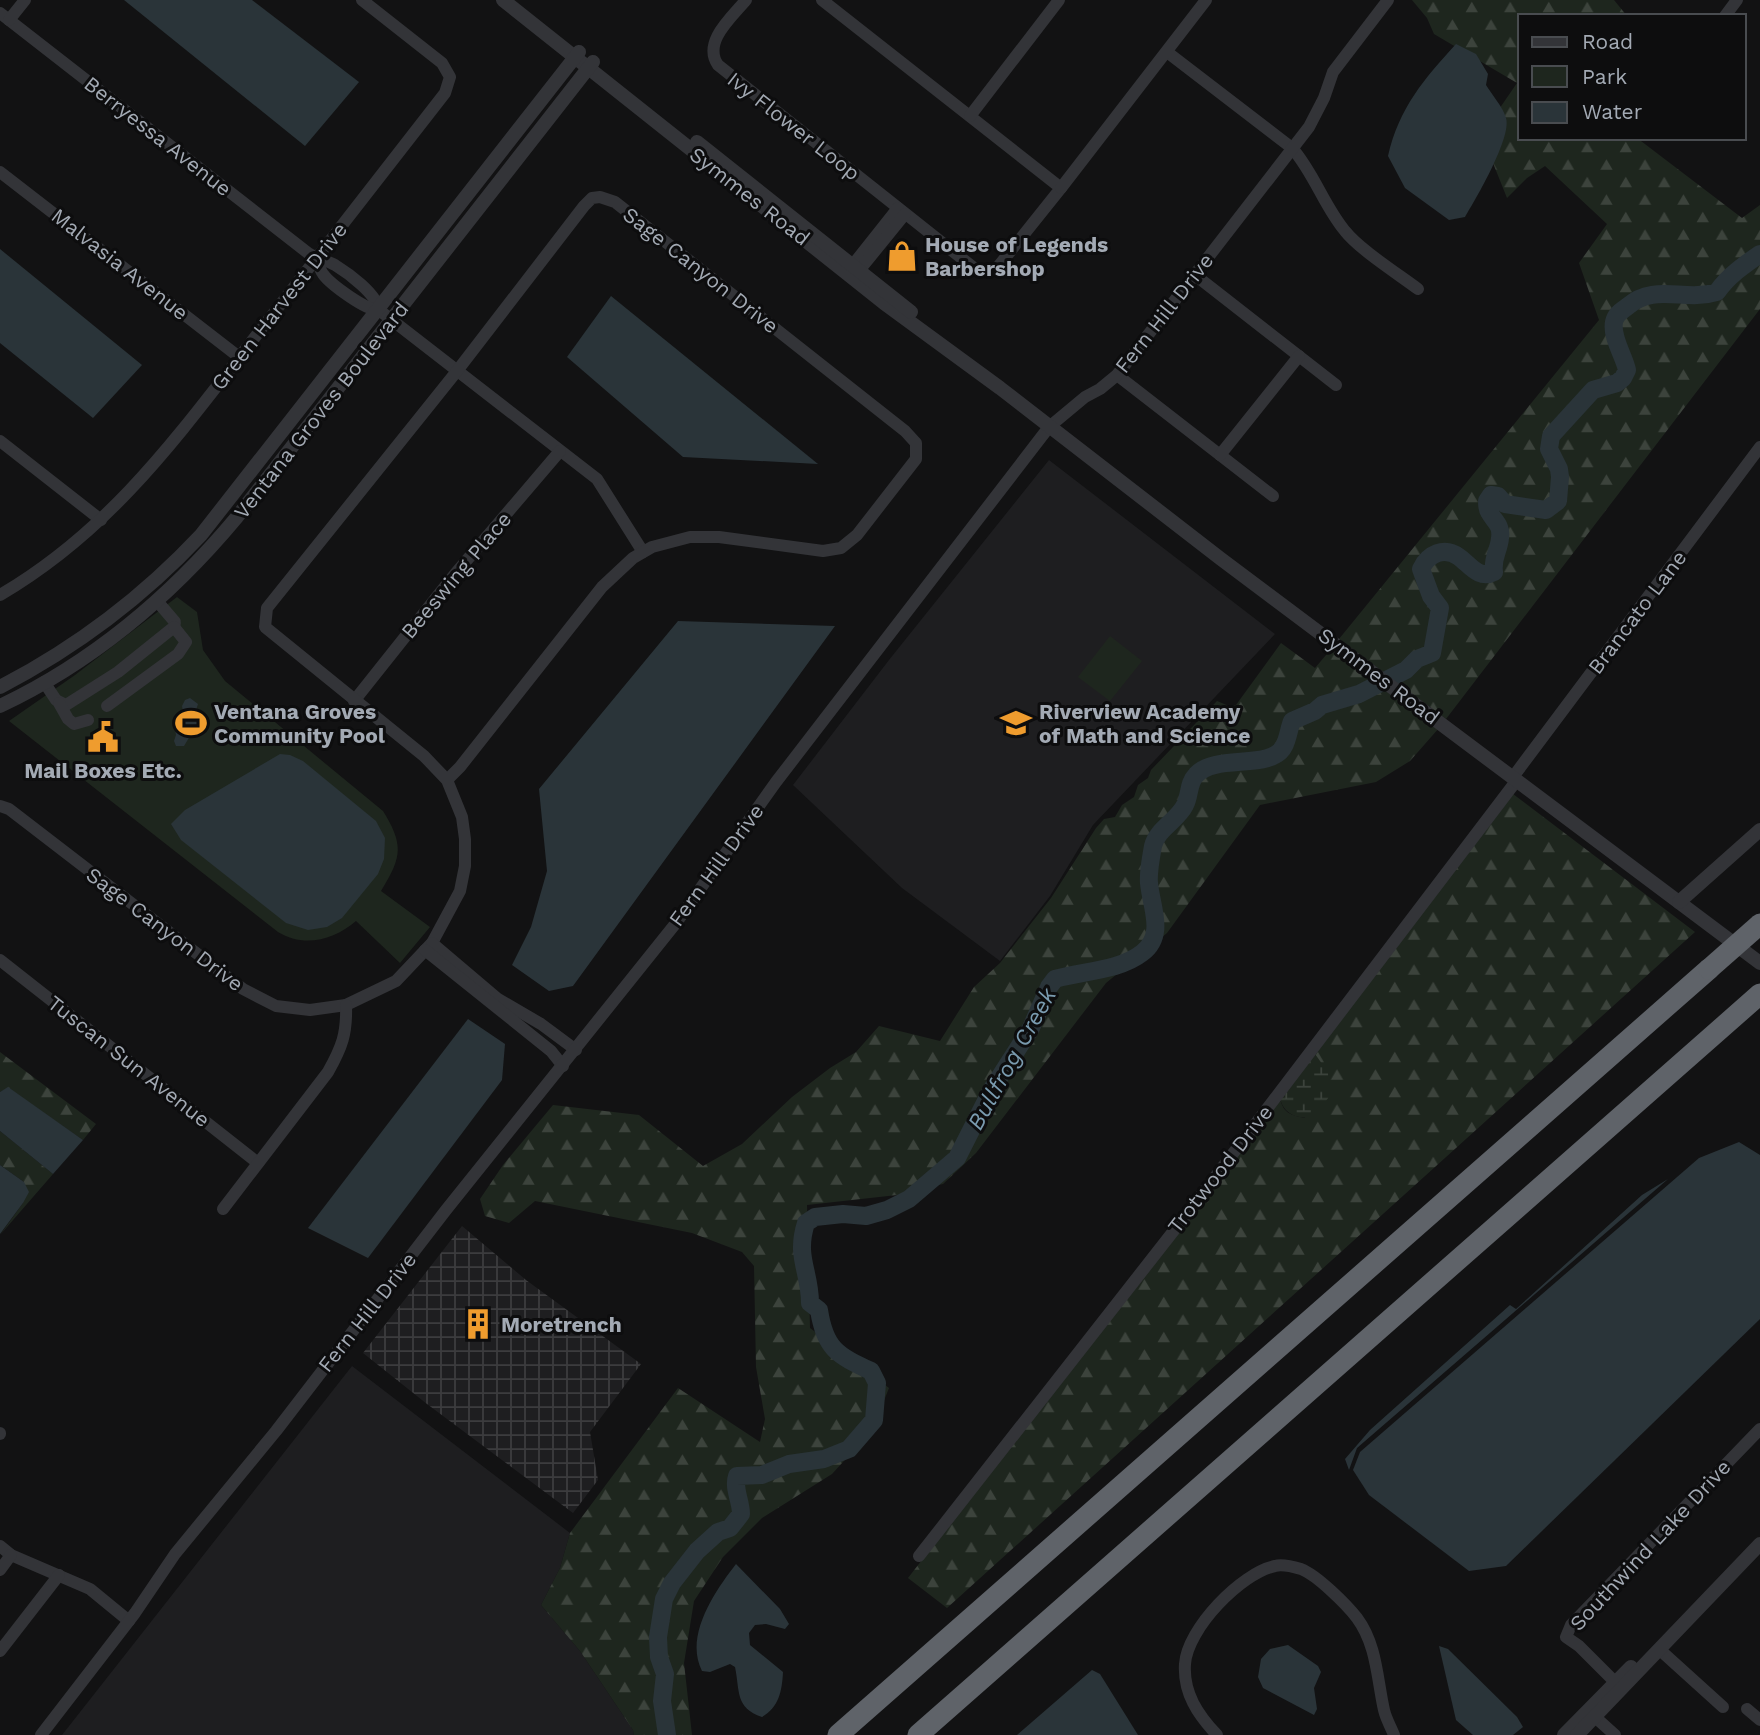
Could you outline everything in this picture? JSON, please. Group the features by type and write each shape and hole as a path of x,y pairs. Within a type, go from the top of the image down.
{"highway":[{"path":"838,1735 1760,924"},
{"path":"918,1735 1756,998"}],"street":[{"path":"5,17 25,0"},
{"name":"Green Harvest Drive","path":"0,595 62,553 101,520 150,470 450,85 450,77 442,62 362,0"},
{"name":"Symmes Road","path":"503,0 591,65 1210,551 1760,963"},
{"name":"Symmes Road","path":"515,0 577,55"},
{"name":"Ivy Flower Loop","path":"747,0 715,41 713,54 718,65 974,268 988,272 1003,264 1206,0"},
{"path":"822,0 1061,188"},
{"path":"970,116 1059,0"},
{"name":"Fern Hill Drive","path":"41,1735 129,1621 175,1554 276,1431 446,1210 676,923 776,782 1049,427 1117,375 1195,275 1309,127 1334,72 1388,0"},
{"name":"Berryessa Avenue","path":"5,17 316,258 333,264 372,294 379,310 597,479 643,552"},
{"path":"1167,52 1292,148 1305,163 1328,209 1347,234 1418,289"},
{"name":"Ventana Groves Boulevard","path":"0,687 32,670 98,626 172,564 218,515 577,55"},
{"name":"Ventana Groves Boulevard","path":"0,706 44,682 114,636 157,601 199,561 237,517 591,65"},
{"name":"Malvasia Avenue","path":"0,172 239,357"},
{"name":"Sage Canyon Drive","path":"0,806 9,809 243,989 276,1006 310,1010 346,1005 396,981 428,946 460,891 465,866 462,817 447,780 424,756 265,627 267,608 457,371 584,206 592,198 600,197 615,202 905,431 916,443 916,459 857,535 841,548 823,551 706,537 677,540 643,552 622,566 602,587 447,780"},
{"path":"853,272 901,211"},
{"path":"1195,275 1336,385"},
{"path":"1220,455 1299,356"},
{"path":"1117,375 1273,496"},
{"path":"0,441 101,520"},
{"name":"Brancato Lane","path":"1515,779 1760,447"},
{"name":"Beeswing Place","path":"354,701 455,574 560,451"},
{"path":"107,706 178,654 186,642 174,627 175,622 157,601 159,583 172,564"},
{"path":"59,703 66,705 118,672 174,627"},
{"path":"32,670 44,682 68,719 74,724 88,720"},
{"name":"Trotwood Drive","path":"919,1556 1190,1210 1515,779"},
{"path":"1679,902 1760,830"},
{"path":"428,946 498,999 541,1024 576,1050"},
{"path":"428,946 551,1052 563,1066"},
{"name":"Tuscan Sun Avenue","path":"0,960 258,1163"},
{"path":"223,1209 328,1072 342,1047 347,1028 346,1005"},
{"name":"Southwind Lake Drive","path":"1619,1686 1579,1646 1566,1637 1571,1625 1760,1429"},
{"path":"1564,1735 1660,1650 1760,1544"},
{"path":"0,1546 11,1555 90,1589 129,1621"},
{"path":"0,1570 11,1555"},
{"path":"1217,1735 1201,1718 1188,1695 1185,1664 1192,1637 1206,1616 1250,1576 1276,1565 1303,1569 1358,1619 1374,1652 1384,1713 1394,1735"},
{"path":"0,1651 59,1574"},
{"path":"1577,1735 1656,1645 1678,1628"},
{"path":"1660,1650 1723,1707"},
{"path":"1747,1709 1760,1720"},
{"path":"1595,1717 1615,1735"}],"shaded area":[{"name":"Riverview Academy of Math and Science","path":"1049,460 1275,634 1093,825 1050,896 1000,961 902,888 793,785"},
{"path":"462,1226 526,1280 641,1364 590,1432 598,1480 573,1513 363,1353"},
{"path":"352,1366 570,1533 560,1568 541,1605 580,1651 634,1735 62,1735"}],"green space":[{"path":"1412,0 1614,0 1625,14 1518,14 1518,140 1640,140 1742,218 1760,205 1760,309 1446,719 1339,639 1599,320 1579,263 1607,224 1545,166 1527,178 1507,198 1491,158 1493,118 1517,83 1434,34 1427,18"},
{"path":"177,597 197,612 203,650 225,681 383,811 394,833 398,851 393,869 381,891 430,927 400,963 356,921 338,933 318,940 298,940 278,932 9,721 75,675"},
{"path":"1110,636 1142,661 1110,701 1078,677"},
{"path":"1281,643 1315,668 1332,648 1439,728 1410,761 1376,782 1260,805 1167,933 1106,983 976,1153 943,1184 897,1195 807,1205 810,1328 889,1388 864,1439 832,1474 762,1518 723,1557 694,1601 684,1663 692,1735 634,1735 580,1651 541,1605 560,1568 570,1533 678,1388 760,1442 765,1419 756,1367 754,1266 742,1252 692,1233 535,1201 509,1223 485,1216 480,1199 503,1165 553,1105 639,1115 703,1166 742,1144 792,1097 856,1052 879,1026 940,1041 974,987 1000,963 1051,898 1096,828 1104,819 1115,817 1122,805 1134,797 1138,785 1148,778 1151,770 1217,701 1229,706 1236,705"},
{"path":"1513,794 1695,932 947,1608 908,1578 1280,1099 1289,1113 1305,1118 1317,1059 1315,1054"},
{"path":"0,1052 96,1124 83,1140 8,1088 0,1092"},
{"path":"1315,1054 1328,1072 1329,1097 1312,1118 1296,1116 1285,1109 1280,1099"},
{"path":"0,1131 53,1174 0,1235 23,1203 24,1182 0,1165"}],"water":[{"path":"124,0 252,0 359,82 305,146"},
{"path":"1456,44 1476,54 1488,74 1486,85 1505,114 1506,127 1499,153 1465,217 1449,220 1405,188 1388,156 1399,123 1414,95"},
{"path":"0,249 142,365 93,418 0,343"},
{"path":"611,296 818,464 683,457 567,357"},
{"path":"678,621 835,626 573,986 549,991 512,965 531,927 547,871 539,789"},
{"name":"Ventana Groves Community Pool","path":"190,698 198,704 195,713 197,717 207,721 208,725 202,732 193,731 184,746 176,746 174,724 184,716 182,706 185,700"},
{"path":"280,754 303,761 376,821 385,838 384,859 378,874 342,918 327,927 308,930 286,923 181,840 171,824 185,810"},
{"path":"468,1019 505,1044 502,1080 368,1258 308,1228"},
{"path":"8,1087 83,1140 53,1174 0,1131 0,1092"},
{"path":"1739,1142 1760,1155 1760,1319 1506,1566 1469,1571 1369,1495 1353,1470 1360,1452 1699,1158"},
{"path":"0,1165 24,1182 29,1192 0,1234"},
{"path":"1668,1179 1357,1448 1349,1470 1345,1459 1370,1430 1510,1305 1516,1309 1642,1195"},
{"path":"736,1564 780,1609 789,1624 785,1629 766,1624 755,1625 749,1633 750,1645 783,1672 778,1698 762,1717 743,1704 735,1667 730,1664 710,1672 702,1671 697,1657 699,1629 704,1614"},
{"path":"1288,1645 1318,1666 1321,1672 1314,1688 1317,1709 1314,1715 1263,1688 1258,1677 1261,1659 1270,1649"},
{"path":"1439,1646 1448,1649 1517,1717 1523,1727 1513,1735 1473,1735 1456,1720"},
{"path":"1092,1670 1100,1674 1138,1735 1017,1735"}],"waterway":[{"name":"Bullfrog Creek","path":"667,1735 662,1701 665,1674 659,1657 658,1637 664,1599 672,1583 697,1551 718,1532 730,1528 741,1514 737,1476 762,1475 789,1464 824,1459 849,1449 874,1420 877,1383 871,1371 834,1349 825,1334 819,1310 810,1303 802,1255 806,1223 815,1217 843,1214 866,1216 887,1210 909,1199 957,1158 992,1089 1031,1028 1055,979 1122,964 1142,953 1154,938 1155,920 1149,879 1153,846 1155,840 1185,805 1196,775 1205,768 1216,765 1268,758 1278,754 1284,746 1292,721 1322,705 1359,694 1406,670 1417,659 1432,653 1440,608 1431,596 1421,569 1432,556 1448,552 1479,573 1494,572 1500,534 1499,526 1487,508 1491,495 1498,496 1505,504 1546,510 1558,501 1560,477 1549,449 1551,436 1593,390 1617,383 1623,378 1627,370 1614,328 1618,314 1638,299 1648,296 1705,295 1717,292 1731,276 1760,254"}],"place":[{"name":"House of Legends Barbershop","path":"902,256"},
{"name":"Ventana Groves Community Pool","path":"191,723"},
{"name":"Riverview Academy of Math and Science","path":"1016,723"},
{"name":"Mail Boxes Etc.","path":"103,737"},
{"name":"Moretrench","path":"478,1324"}]}
